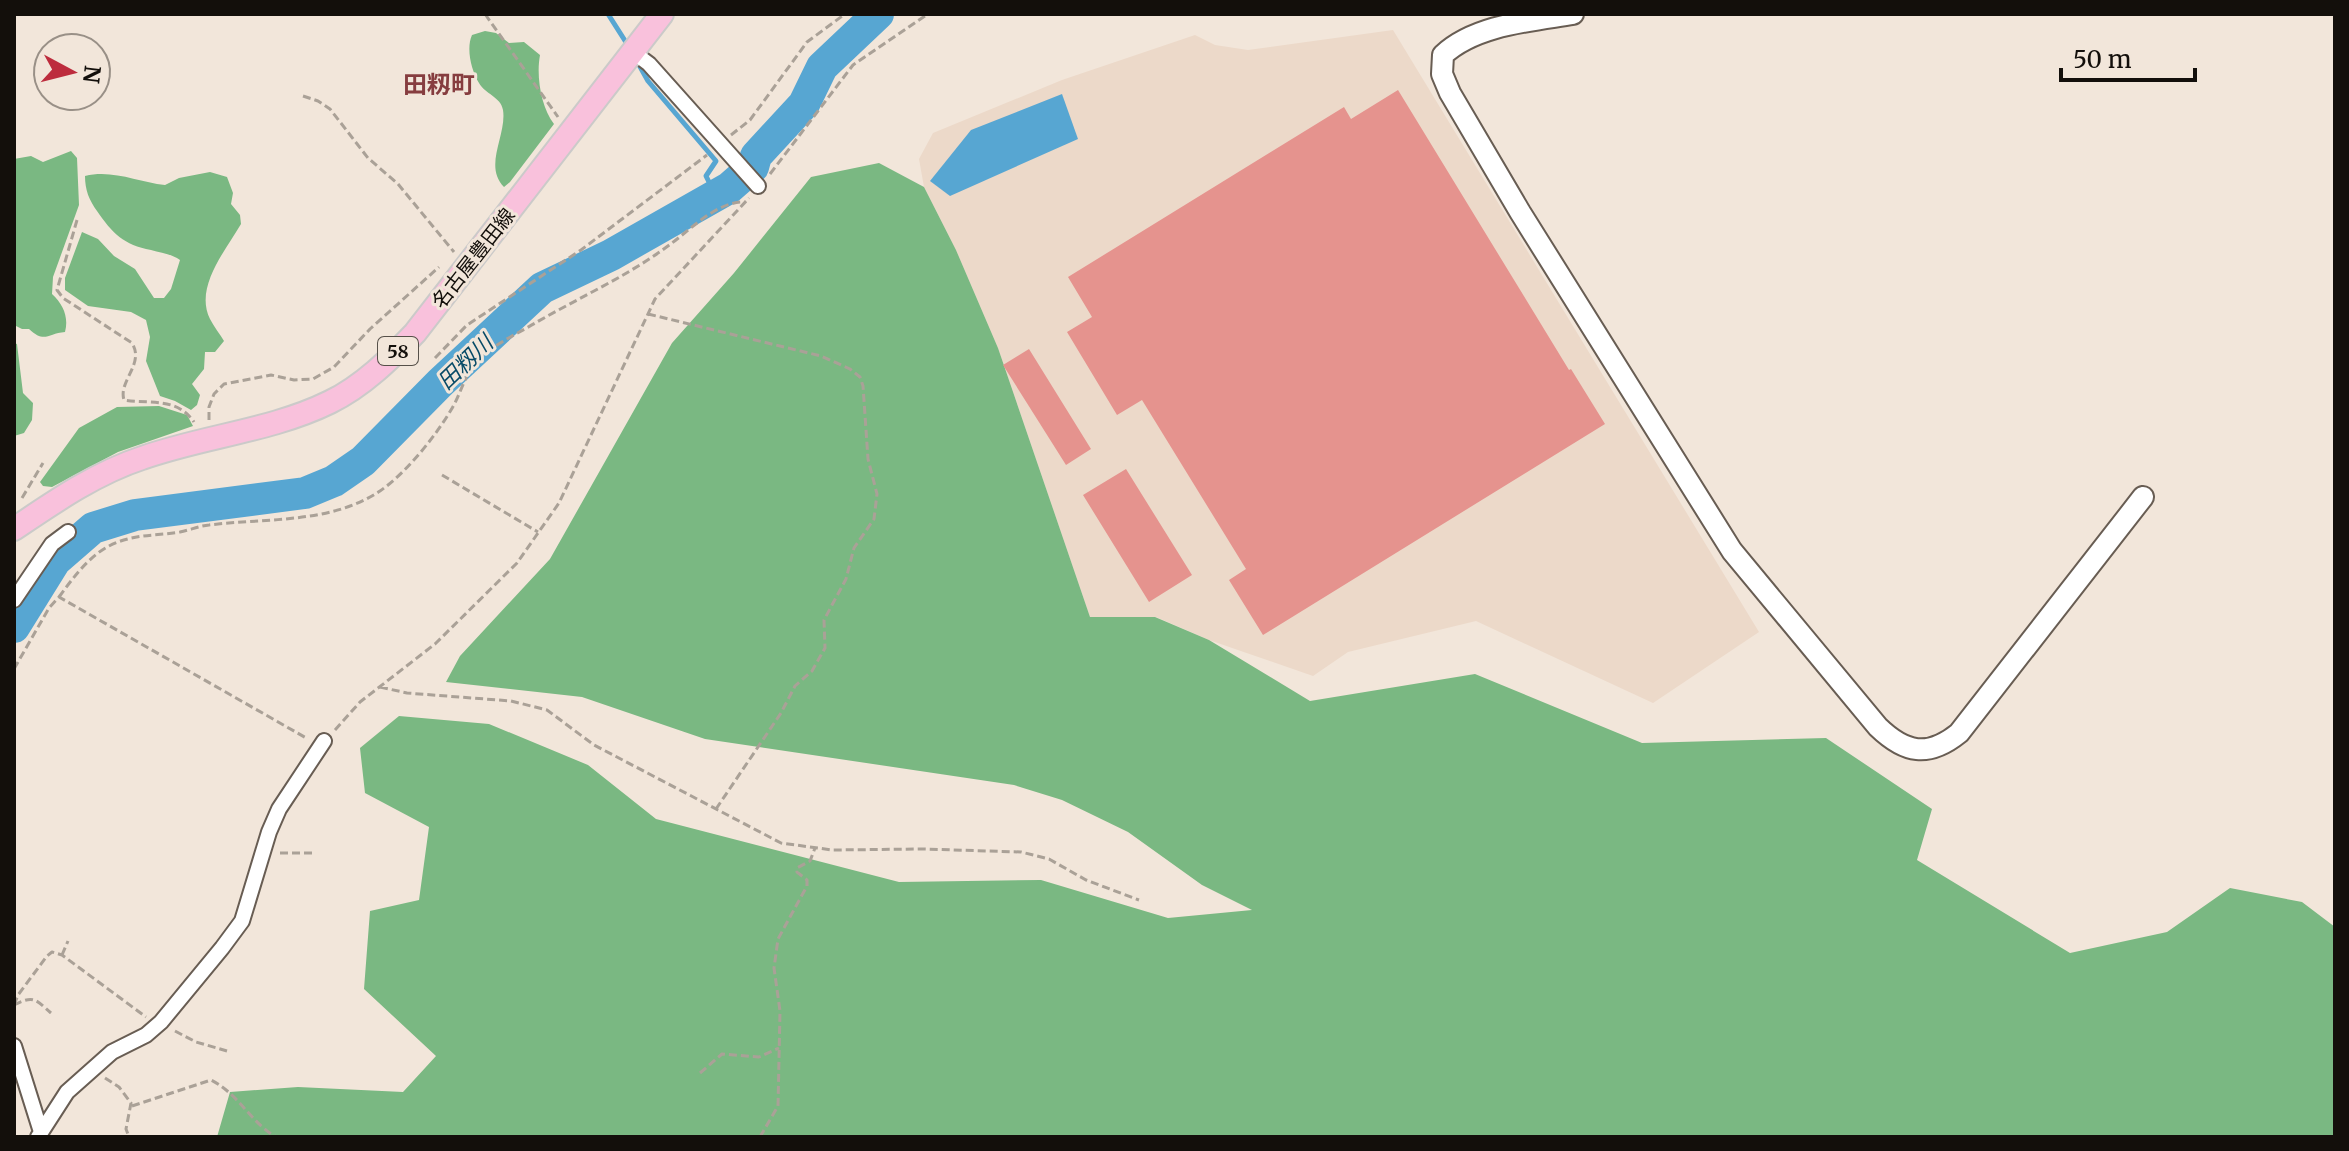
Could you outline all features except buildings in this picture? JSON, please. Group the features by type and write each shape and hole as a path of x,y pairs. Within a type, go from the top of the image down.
{"main road":[{"name":"名古屋豊田線","path":"14,529 78,488 142,458 264,426 330,402 368,379 415,333 662,14"}],"street":[{"path":"1573,14 1501,28 1456,44 1443,55 1442,74 1450,93 1520,212 1732,551 1878,727 1895,743 1927,750 1946,744 1959,733 2143,497"},
{"path":"633,52 649,64 754,182"},
{"path":"14,600 52,544 68,532"},
{"path":"40,1134 67,1092 112,1052 146,1035 160,1023 242,921 279,809 324,741"},
{"path":"14,1046 40,1134"}],"path":[{"path":"485,14 570,133"},
{"path":"721,147 750,120 807,42 845,14"},
{"path":"59,597 304,739 324,741 360,702 435,644 517,563 559,503 655,299 745,202 754,182 776,167 853,65 928,14"},
{"path":"303,96 330,109 368,158 398,184 430,226 467,266"},
{"path":"435,358 467,325 581,250 704,158"},
{"path":"14,669 49,608 76,574 107,547 124,539 179,532 205,525 327,512 378,492 401,473 445,418 468,371 479,359 508,339 650,259 695,224 724,207 745,202"},
{"path":"77,220 57,290 63,298 132,343 136,349 134,366 121,396 124,400 158,402 184,410 207,441"},
{"path":"207,441 209,407 214,394 224,384 271,375 294,380 313,379 344,358 370,329 444,262"},
{"path":"648,314 821,356 850,369 860,377 863,386 868,459 877,494 874,519 854,548 846,579 824,620 825,648 812,671 795,686 781,713 716,809"},
{"path":"18,504 43,463"},
{"path":"442,475 540,533"},
{"path":"380,687 407,693 511,701 547,710 594,745 781,843 815,848 1021,852 1049,859 1086,880 1139,900"},
{"path":"760,1137 778,1106 780,1011 774,968 778,939 807,886 807,880 797,872 797,868 810,861 815,848"},
{"path":"264,851 313,853"},
{"path":"62,955 68,941"},
{"path":"14,1005 18,995 52,952 62,955 160,1023 184,1036 227,1051"},
{"path":"14,1005 34,999 51,1013"},
{"path":"700,1073 722,1054 759,1057 780,1048"},
{"path":"91,1070 119,1087 132,1106 126,1129 129,1137"},
{"path":"132,1106 211,1080 228,1089 264,1130 276,1137"}],"shaded area":[{"path":"1393,30 1759,632 1653,703 1476,621 1348,652 1313,676 1209,640 1156,617 1090,617 998,348 956,250 924,187 919,159 933,133 1062,80 1195,35 1215,45 1248,50"}],"green space":[{"path":"485,31 496,33 509,43 524,42 540,55 541,91 554,124 504,187 496,170 502,106 479,83 470,59 472,35"},
{"path":"71,151 77,158 79,205 53,277 52,294 64,311 66,326 65,332 43,337 14,325 14,159 31,156 43,162"},
{"path":"879,163 924,187 956,250 998,348 1090,617 1155,617 1209,640 1310,701 1475,674 1642,743 1826,738 1932,809 1917,860 2070,953 2167,932 2230,888 2302,902 2335,927 2335,1137 217,1137 230,1092 298,1087 403,1092 436,1056 364,989 370,911 419,900 429,827 365,793 360,748 399,716 489,724 588,765 656,819 899,882 1041,880 1168,918 1252,910 1202,885 1128,832 1062,800 1014,785 705,739 582,697 446,682 460,656 550,559 672,343 734,273 811,177"},
{"path":"210,172 227,177 233,193 231,204 240,215 241,224 220,257 209,282 206,307 224,341 215,352 205,352 204,369 192,384 200,395 197,405 191,410 160,396 146,361 150,337 146,320 131,312 88,306 65,290 65,278 82,232 98,239 114,256 135,269 154,298 164,298 171,289 180,260 133,245 114,232 92,203 85,176 115,175 165,185 179,178"},
{"path":"14,343 17,344 23,393 33,403 32,420 24,433 14,436"},
{"path":"159,406 187,415 193,426 118,452 52,487 43,486 40,482 79,428 117,407"}],"water":[{"path":"1062,94 1078,139 950,196 930,181 971,130"}],"waterway":[{"path":"608,14 629,47"},
{"name":"田籾川","path":"14,627 55,561 93,528 135,515 305,493 334,481 363,461 440,383 542,288 611,255 729,188 753,167 756,156 804,104 822,67 878,14"},
{"path":"638,63 648,81 716,161 706,176 715,194"}],"district":[{"name":"田籾町","path":"439,84"}]}
